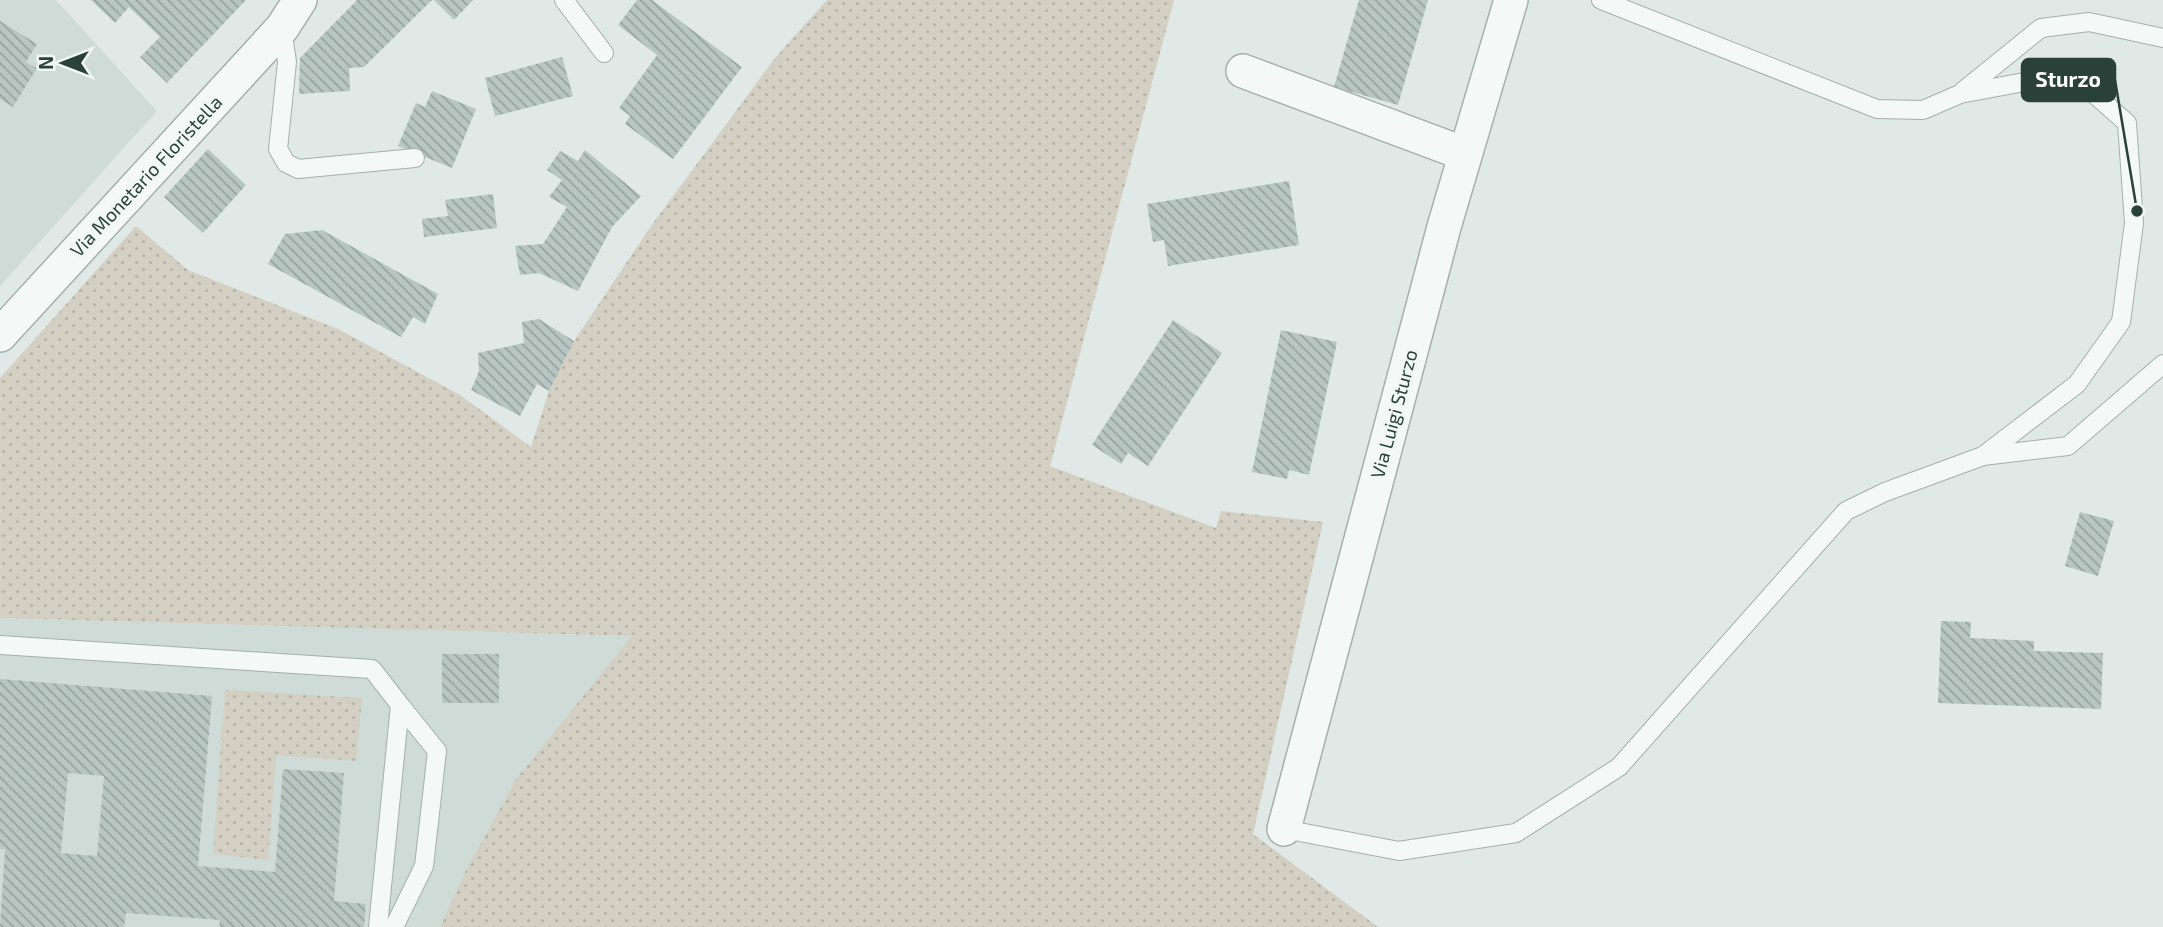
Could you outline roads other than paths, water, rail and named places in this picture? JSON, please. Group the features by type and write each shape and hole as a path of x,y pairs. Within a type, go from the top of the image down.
{"street":[{"name":"Via Luigi Sturzo","path":"1284,829 1444,227 1511,0"},
{"name":"Via Monetario Floristella","path":"0,335 298,11"},
{"path":"1243,71 1465,154"}],"lane":[{"path":"564,0 604,53"},
{"path":"1601,0 1877,108 1923,110 1960,94 2035,80 2093,93 2127,123 2134,223 2121,322 2077,384 1983,456"},
{"path":"298,11 288,62 278,149 286,163 298,169 415,158"},
{"path":"1960,94 2041,29 2089,22 2163,38"},
{"path":"1284,829 1399,851 1517,833 1619,767 1846,510 1885,492 1983,456 2068,446 2163,364"},
{"path":"0,645 372,669 437,751 424,866 394,927"},
{"path":"378,927 400,705"}],"place":[{"name":"Sturzo","path":"2137,211"}]}
